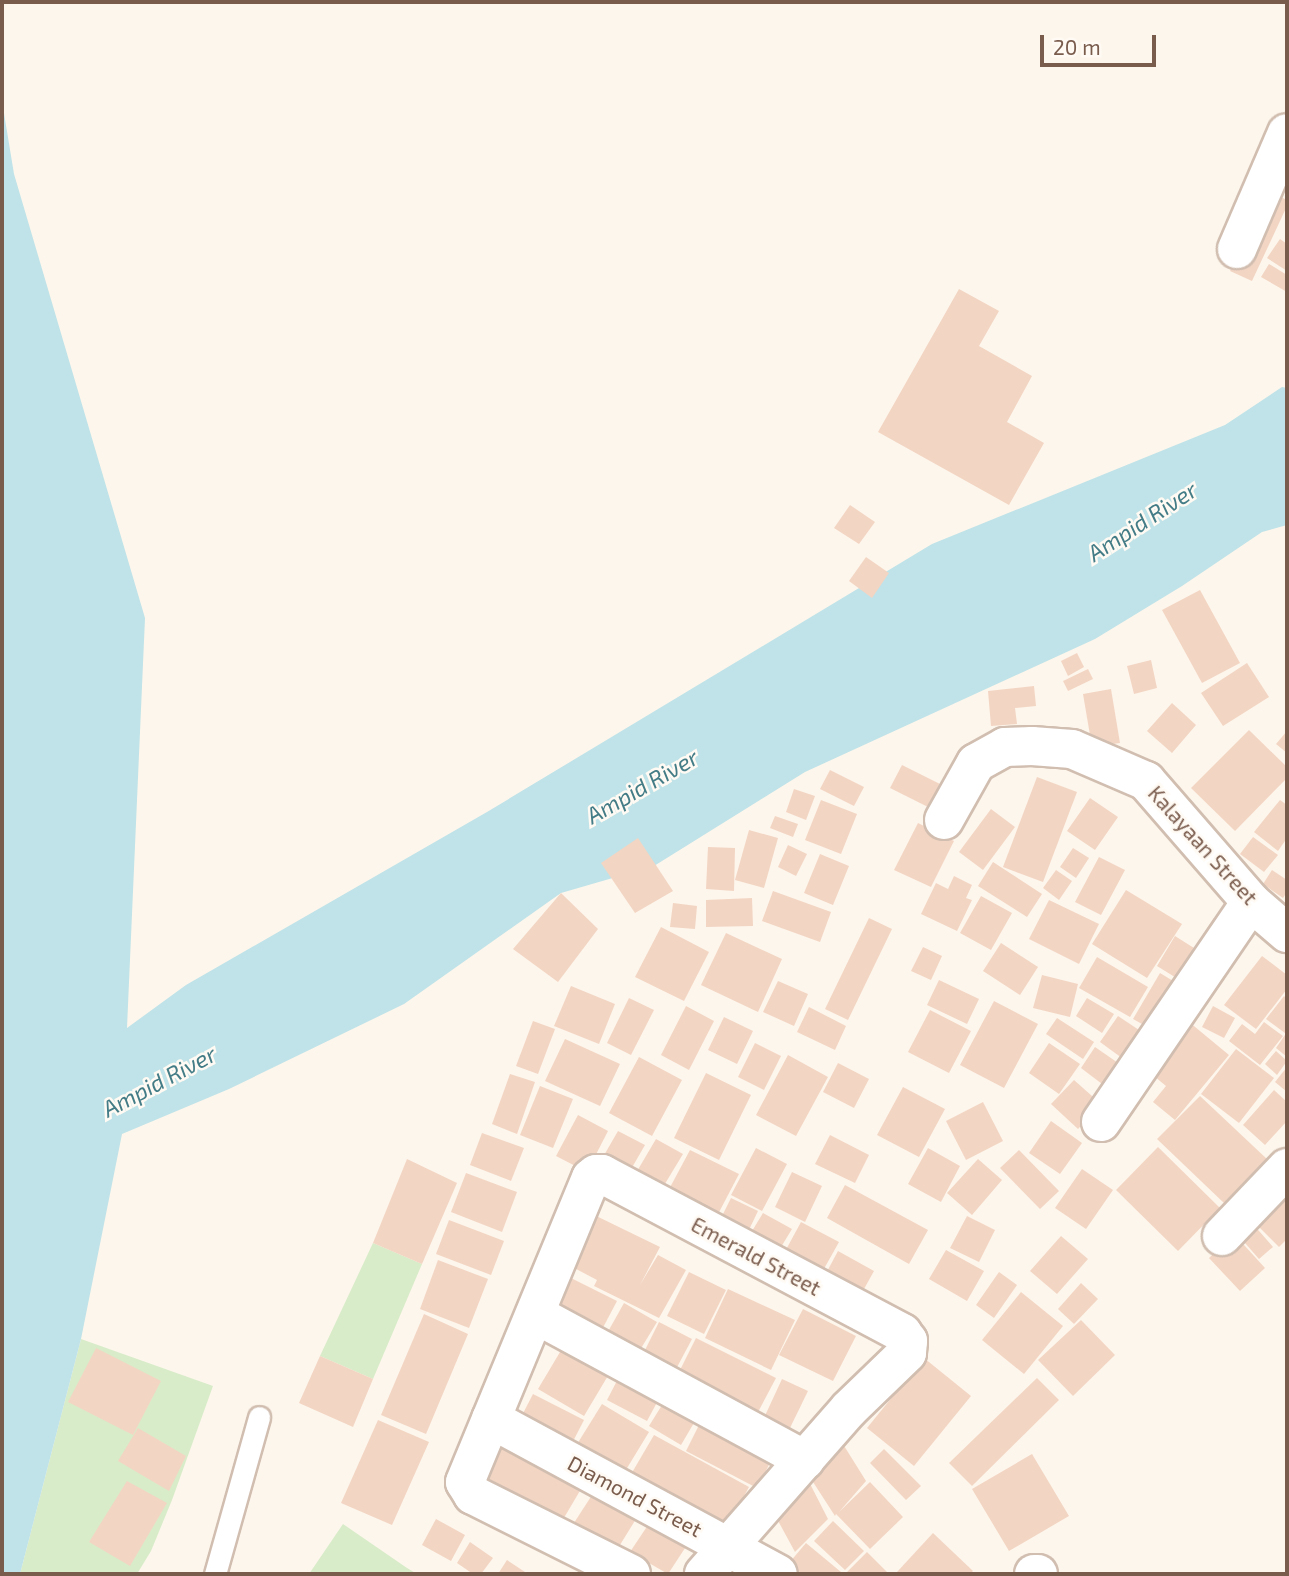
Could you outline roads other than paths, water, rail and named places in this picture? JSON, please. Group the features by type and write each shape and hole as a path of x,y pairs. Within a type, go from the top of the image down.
{"street":[{"path":"1237,249 1287,133"},
{"name":"Kalayaan Street","path":"944,820 976,763 1005,747 1072,749 1146,781 1251,902 1287,933"},
{"path":"1101,1122 1251,902"},
{"path":"1222,1236 1287,1168"},
{"name":"Emerald Street","path":"535,1314 591,1178 602,1174 902,1333 908,1340 907,1353 849,1409 805,1460"},
{"path":"631,1574 468,1491 465,1482 535,1314 805,1460 704,1574"},
{"name":"Diamond Street","path":"491,1419 778,1574"}],"lane":[{"path":"215,1574 259,1417"}],"water":[{"name":"Ampid River","path":"2,101 14,174 145,618 127,1028 186,985 487,812 932,544 1225,425 1282,387 1287,388 1287,525 1262,532 1182,586 1095,639 805,772 654,866 561,893 404,1004 229,1089 122,1134 81,1339 20,1574 2,1574"}]}
